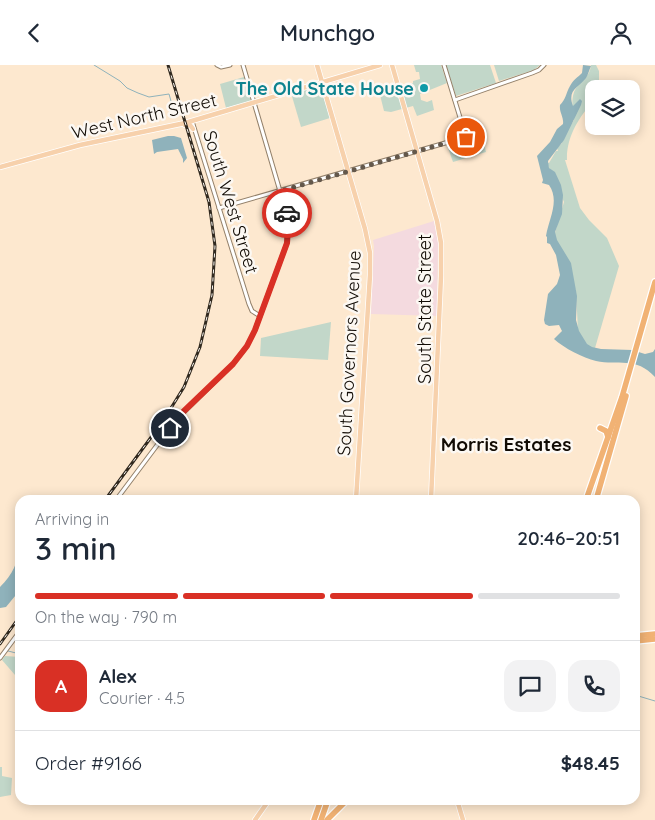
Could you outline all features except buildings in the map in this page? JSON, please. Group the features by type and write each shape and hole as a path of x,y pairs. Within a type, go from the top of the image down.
{"highway":[{"path":"638,349 655,281"},
{"path":"588,495 655,297"},
{"path":"598,495 613,444 632,367"},
{"path":"608,439 603,427 615,419"},
{"path":"612,427 615,430 613,444"},
{"path":"640,636 655,634"},
{"path":"640,640 655,639"},
{"path":"314,820 319,805"},
{"path":"321,820 326,805"},
{"path":"327,820 342,805"}],"main road":[{"name":"South Governors Avenue","path":"317,65 365,229 370,261 356,495"},
{"name":"West North Street","path":"0,167 80,145 192,121 380,65"},
{"name":"South State Street","path":"392,65 437,221 441,248 439,347 431,495"},
{"path":"164,127 188,125 193,129"},
{"path":"255,820 266,805"},
{"path":"458,805 463,820"}],"street":[{"path":"219,66 230,65"},
{"path":"120,495 176,420 233,364 247,346 255,330 287,243 288,221 281,191 243,65"},
{"path":"219,209 466,137 444,65"},
{"path":"455,100 532,73 544,65"},
{"name":"South West Street","path":"192,121 249,304 252,311 260,316"},
{"path":"0,658 15,638"}],"shaded area":[{"path":"434,221 438,243 437,316 371,314 373,240"}],"green space":[{"path":"414,65 441,65 447,83 420,94 421,100 427,102 432,100 434,110 417,116 413,106 391,112 384,111 380,95 383,92 420,79 419,72 416,72"},
{"path":"446,65 490,65 496,83 456,96"},
{"path":"494,65 540,65 534,70 499,81"},
{"path":"591,65 596,65 599,71 599,80 585,80 585,111 574,128 567,152 567,160 565,160 580,208 607,238 619,266 595,348 587,347 578,331 576,291 554,236 564,202 547,163 558,151 557,148 562,143 562,139 574,120 572,104 574,92"},
{"path":"244,77 251,101 226,108 220,84"},
{"path":"320,84 330,118 301,127 291,93"},
{"path":"482,135 486,152 453,162 447,145"},
{"path":"331,322 328,360 260,356 261,338"},
{"path":"5,656 15,657 15,675 2,660"},
{"path":"0,767 2,767 2,776 12,778 11,795 0,797"}],"water":[{"path":"583,65 591,66 586,78 574,90 571,96 573,106 580,99 582,101 581,105 564,140 548,161 549,168 555,172 561,185 563,195 562,214 555,232 557,240 571,263 577,296 576,320 579,331 587,344 601,349 632,350 645,354 653,352 655,349 655,377 648,370 634,364 604,362 585,358 554,339 562,331 559,325 549,326 545,324 544,320 548,294 557,284 560,275 556,255 550,244 547,243 546,236 553,210 554,197 549,185 542,183 543,180 537,156 550,142 557,129 563,124 560,105 571,84 582,73"},
{"path":"168,136 181,138 187,158 183,163 178,149 154,154 152,140"},
{"path":"15,565 15,596 6,607 0,608 0,587"}],"waterway":[{"path":"94,65 120,81 127,88 138,93 149,97 169,94 175,115"},
{"path":"8,651 15,653"},
{"path":"640,696 655,701"}],"railway":[{"path":"109,495 163,421 184,387 200,347 212,295 215,246 209,202 168,65"},
{"path":"0,644 15,623"}],"way so far":[{"path":"287,213 281,191 466,137"}],"place":[{"name":"The Old State House","path":"424,88"}],"district":[{"name":"Morris Estates","path":"506,444"}],"route":[{"path":"170,428 184,411 233,364 247,346 255,330 287,243 287,213"}]}
